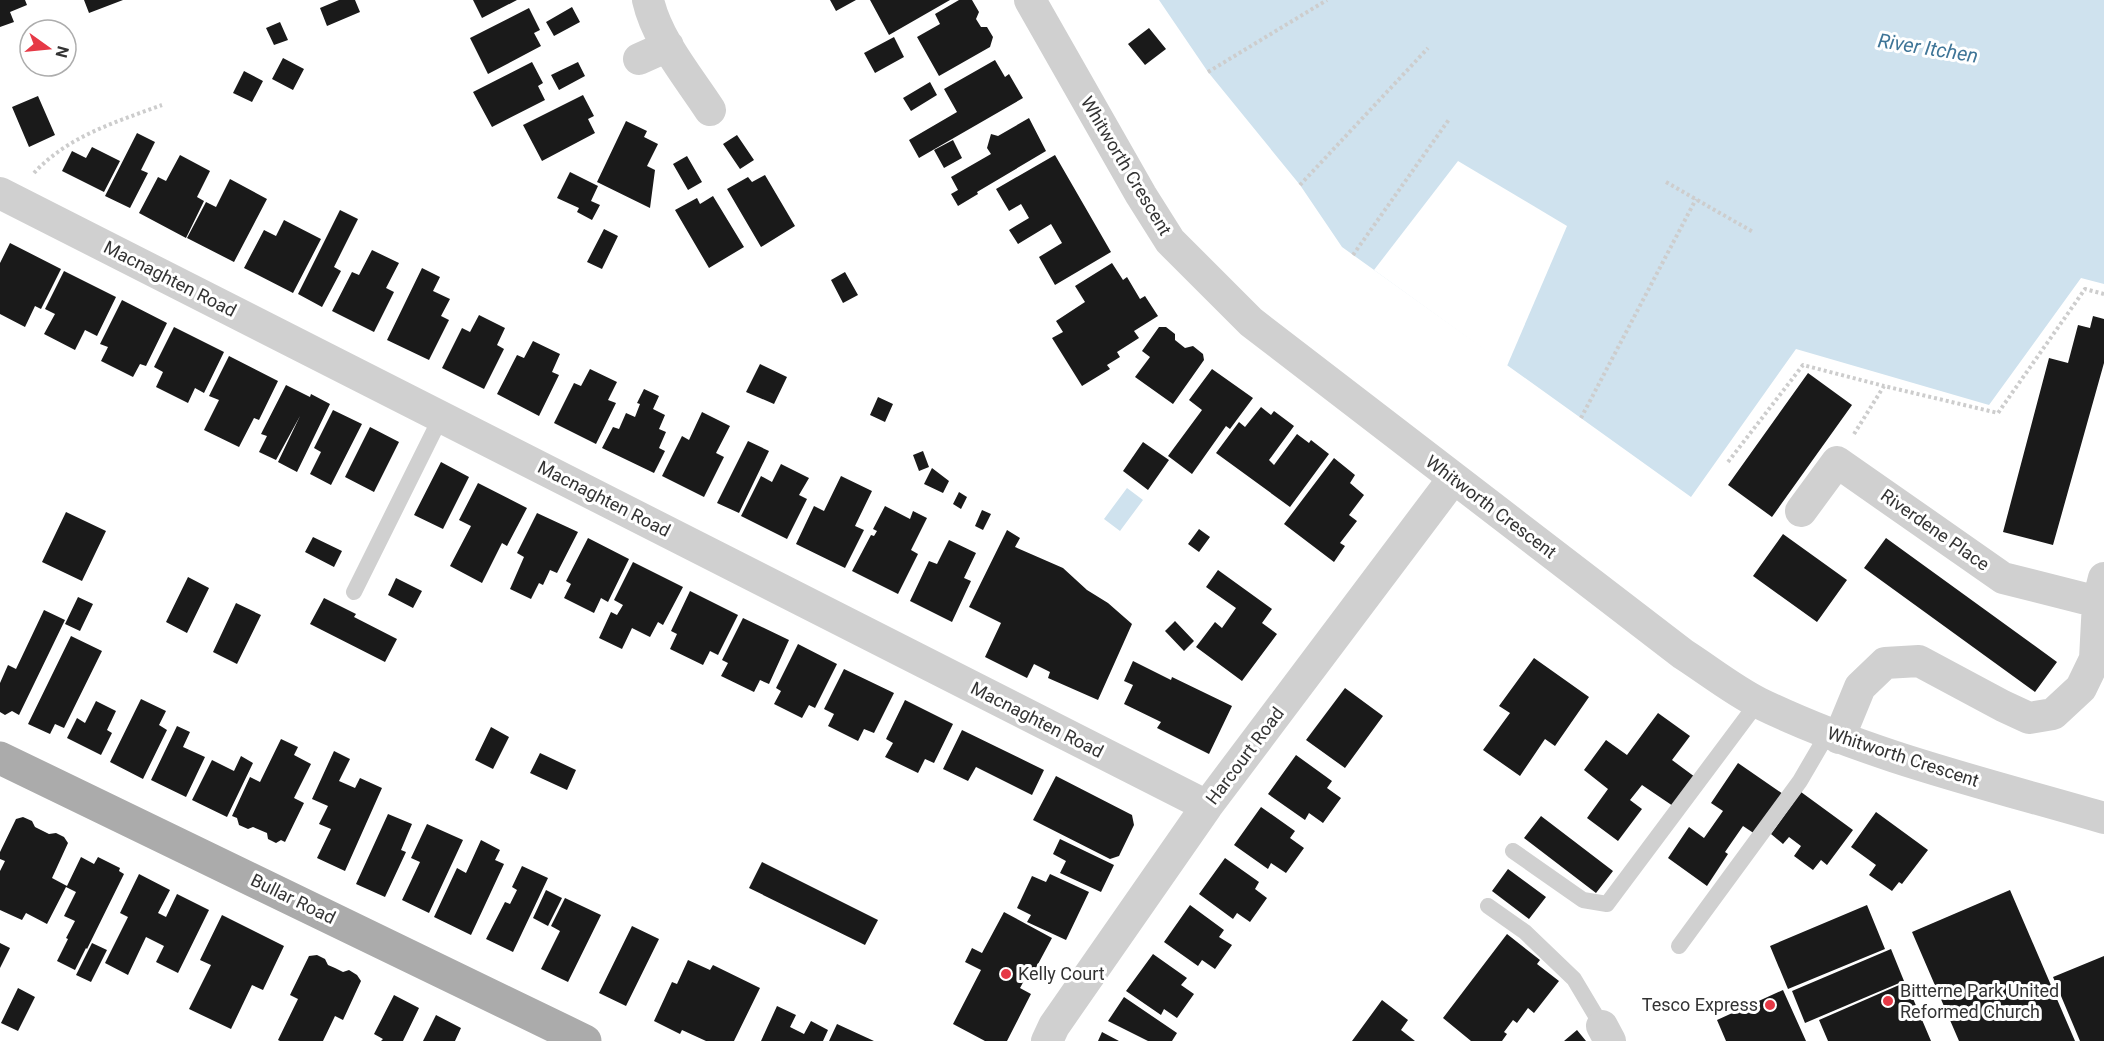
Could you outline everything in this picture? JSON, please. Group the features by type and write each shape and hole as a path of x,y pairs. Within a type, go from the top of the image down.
{"main road":[{"name":"Bullar Road","path":"0,758 585,1041"}],"street":[{"path":"648,0 651,13 668,46 710,110"},
{"name":"Whitworth Crescent","path":"1030,0 1141,195 1170,241 1251,322 1453,479 1554,553 1683,654 1758,702 1833,735 1919,764 2104,818"},
{"path":"639,59 668,46"},
{"name":"Macnaghten Road","path":"6,195 1207,806"},
{"path":"1800,511 1837,462"},
{"name":"Riverdene Place","path":"1833,735 1860,687 1885,663 1919,661 2029,718 2053,714 2081,688 2099,660 2101,590 2003,578 1837,462"},
{"name":"Harcourt Road","path":"1047,1041 1054,1026 1207,806 1453,479"}],"lane":[{"path":"354,592 441,417"},
{"path":"1513,851 1583,900 1607,904 1758,702"},
{"path":"1679,946 1833,735"},
{"path":"1488,906 1525,932 1574,979 1606,1034"}],"path":[{"path":"1208,72 1327,0"},
{"path":"1300,185 1428,48"},
{"path":"6,195 49,157 82,136 162,105"},
{"path":"1353,255 1450,118"},
{"path":"1666,183 1754,232"},
{"path":"1581,418 1696,199"},
{"path":"1728,462 1803,365 1998,413 2085,289 2104,294"},
{"path":"1837,462 1884,386"}],"water":[{"name":"River Itchen","path":"1159,0 2104,0 2104,284 2081,278 1989,405 1796,349 1691,497 1342,247 1300,185 1208,72"},
{"path":"1127,488 1143,500 1120,531 1104,519"}],"pier":[{"path":"1458,161 1567,226 1507,366 1374,270"}],"building":[{"path":"0,0 25,0 27,5 10,12 14,22 0,27"},
{"path":"84,0 123,0 89,13"},
{"path":"339,0 355,0 360,12 327,26 320,8"},
{"path":"473,0 517,0 482,18"},
{"path":"830,0 856,0 836,11"},
{"path":"870,0 950,0 889,35"},
{"path":"959,0 972,0 979,12 976,19 981,27 987,27 993,37 990,47 939,76 917,37 940,24 935,14"},
{"path":"572,7 580,22 554,36 546,22"},
{"path":"529,8 540,30 534,33 541,46 488,74 470,38"},
{"path":"280,22 288,40 274,45 266,28"},
{"path":"1149,28 1166,49 1145,65 1128,44"},
{"path":"894,37 904,57 875,73 864,53"},
{"path":"283,58 304,69 293,90 272,79"},
{"path":"995,60 1005,77 1009,74 1023,98 919,158 909,140 957,112 944,89"},
{"path":"532,62 543,83 538,86 545,100 492,127 473,92"},
{"path":"578,62 585,76 559,90 551,75"},
{"path":"244,71 263,81 252,102 233,93"},
{"path":"930,82 937,95 911,111 903,98"},
{"path":"583,95 594,116 588,119 595,133 542,161 523,125"},
{"path":"38,96 55,135 29,147 12,107"},
{"path":"1029,118 1046,151 977,192 978,194 958,206 951,194 958,190 951,177 991,154 987,148 991,134 998,136"},
{"path":"626,121 647,131 644,137 658,144 647,166 655,170 650,208 597,182"},
{"path":"137,133 155,142 141,170 148,173 130,208 105,196"},
{"path":"737,135 754,160 740,169 723,144"},
{"path":"953,140 962,158 944,168 934,150"},
{"path":"92,147 120,161 104,192 62,171 72,151 86,158"},
{"path":"180,155 210,171 197,197 204,201 186,238 139,213 158,177 166,181"},
{"path":"1055,155 1111,252 1055,285 1039,257 1062,243 1051,224 1018,244 1009,230 1029,218 1021,204 1009,211 996,189"},
{"path":"687,156 702,182 688,190 673,164"},
{"path":"570,172 598,186 591,201 600,205 592,220 577,212 579,208 557,198"},
{"path":"765,175 795,226 761,247 727,189 748,177 752,182"},
{"path":"230,179 267,199 234,262 187,238 206,202 216,207"},
{"path":"713,196 744,247 709,268 675,210 697,198 700,204"},
{"path":"340,210 358,219 334,267 341,271 322,307 298,294"},
{"path":"284,220 321,239 293,293 244,268 264,230 276,236"},
{"path":"604,229 618,236 602,269 587,262"},
{"path":"10,243 61,269 41,309 35,306 25,327 0,314 0,263"},
{"path":"372,250 399,263 386,288 394,292 374,332 332,311 352,272 359,275"},
{"path":"1112,263 1123,280 1127,277 1140,299 1145,296 1158,316 1134,331 1139,338 1117,352 1120,357 1107,365 1110,369 1082,386 1052,338 1063,332 1056,321 1085,302 1075,286"},
{"path":"422,268 440,277 433,291 450,299 441,316 449,320 429,360 387,340"},
{"path":"64,271 116,297 97,336 85,330 75,350 44,334 55,314 45,309"},
{"path":"845,272 858,295 843,303 831,280"},
{"path":"122,300 167,323 146,366 140,364 133,377 101,361 108,347 100,344"},
{"path":"479,315 505,328 497,345 504,349 484,389 442,368 462,328 470,332"},
{"path":"2093,316 2104,319 2104,363 2053,545 2003,532 2049,358 2068,363 2078,325 2090,328"},
{"path":"174,327 224,352 204,393 195,388 188,403 156,387 163,372 154,367"},
{"path":"1159,327 1166,327 1175,334 1175,340 1185,348 1193,346 1203,354 1204,360 1173,404 1135,377 1150,357 1142,351"},
{"path":"533,341 560,354 552,372 559,375 539,416 497,394 517,355 524,358"},
{"path":"229,356 278,381 259,420 254,418 239,447 204,430 219,400 209,396"},
{"path":"760,364 787,377 774,404 746,392"},
{"path":"590,369 617,382 608,400 616,403 596,444 554,423 574,383 581,386"},
{"path":"1212,369 1253,398 1230,429 1226,426 1192,474 1168,456 1202,410 1189,400"},
{"path":"1808,373 1852,405 1772,517 1728,485"},
{"path":"286,385 330,404 297,472 278,462 300,416 276,460 259,452 267,436 261,434"},
{"path":"644,389 659,396 653,409 665,415 659,429 666,432 659,448 665,451 654,473 602,448 613,427 619,429 626,413 635,417 640,404 637,403"},
{"path":"878,397 893,404 885,422 870,415"},
{"path":"1261,407 1271,415 1274,411 1294,426 1269,460 1274,465 1297,434 1309,443 1311,440 1329,454 1290,507 1216,453 1239,422 1245,427"},
{"path":"333,410 362,424 331,485 310,474 321,452 314,448"},
{"path":"702,412 730,426 716,453 724,457 704,497 662,476 682,436 689,440"},
{"path":"370,427 399,442 374,492 345,477"},
{"path":"748,441 769,451 739,513 717,503"},
{"path":"1143,442 1169,460 1148,490 1123,471"},
{"path":"923,451 929,467 919,471 913,455"},
{"path":"1334,458 1355,475 1350,483 1364,495 1349,515 1357,521 1340,543 1345,546 1334,562 1284,524"},
{"path":"441,462 469,477 443,529 414,515"},
{"path":"781,464 809,478 799,495 807,499 787,539 741,516 761,476 772,482"},
{"path":"932,468 949,481 943,493 924,484"},
{"path":"841,476 872,491 855,526 864,530 845,568 796,544 814,506 824,511"},
{"path":"478,483 527,508 507,546 502,543 482,583 450,566 471,526 459,520"},
{"path":"959,492 967,497 961,509 953,504"},
{"path":"885,506 910,519 913,511 927,518 911,550 918,554 898,594 852,571 871,535 874,536 877,531 873,529"},
{"path":"982,510 991,514 983,530 975,526"},
{"path":"66,512 106,531 82,581 42,562"},
{"path":"537,513 578,532 557,573 550,570 543,585 539,583 531,599 510,589 524,557 517,553"},
{"path":"1199,529 1210,537 1199,552 1188,544"},
{"path":"1007,530 1020,538 1015,547 1063,568 1087,590 1108,603 1132,624 1098,700 1048,678 1050,672 1034,664 1027,678 985,657 1001,623 969,607"},
{"path":"1783,534 1847,580 1817,622 1753,576"},
{"path":"313,537 342,551 334,567 305,552"},
{"path":"588,538 629,559 608,602 601,598 594,613 564,598 571,584 566,581"},
{"path":"1886,538 2057,662 2035,692 1864,568"},
{"path":"949,540 976,553 964,578 971,581 952,622 910,601 929,561 937,564"},
{"path":"633,562 683,587 663,625 658,622 650,637 632,628 622,649 599,638 611,612 617,615 623,605 614,600"},
{"path":"1218,570 1272,609 1262,623 1277,634 1242,681 1196,647 1215,622 1222,628 1236,608 1206,587"},
{"path":"188,577 209,588 187,633 166,622"},
{"path":"396,578 422,591 413,608 388,595"},
{"path":"690,591 738,615 718,655 710,651 703,665 670,649 677,634 671,631"},
{"path":"78,597 93,604 80,631 65,624"},
{"path":"324,598 356,614 354,617 397,639 385,662 310,624"},
{"path":"236,603 261,615 237,664 213,652"},
{"path":"44,610 65,620 19,715 12,711 5,715 0,712 0,683 8,665 16,669"},
{"path":"743,618 789,640 769,684 760,680 754,692 721,676 728,663 722,660"},
{"path":"1175,621 1194,641 1184,651 1165,631"},
{"path":"71,636 102,651 64,728 55,724 50,734 28,724"},
{"path":"798,644 837,664 815,708 809,705 802,718 774,704 781,691 776,688"},
{"path":"1534,658 1589,697 1555,746 1545,739 1520,776 1483,750 1510,713 1499,706"},
{"path":"1133,661 1232,706 1209,754 1157,728 1161,722 1124,704 1133,685 1124,681"},
{"path":"844,669 894,693 874,733 864,729 858,741 828,726 834,714 824,709"},
{"path":"1345,688 1383,716 1345,768 1306,740"},
{"path":"141,699 166,711 159,725 167,730 143,779 110,762"},
{"path":"905,700 953,724 934,763 925,759 918,773 885,757 893,743 886,739"},
{"path":"96,701 116,711 107,730 112,733 101,755 67,738 77,718 85,723"},
{"path":"1658,713 1690,736 1672,760 1695,777 1673,806 1642,785 1630,800 1642,809 1618,841 1587,818 1608,789 1584,770 1606,740 1627,755"},
{"path":"177,726 190,732 183,747 205,757 186,797 151,780"},
{"path":"491,727 509,737 493,769 475,760"},
{"path":"962,730 1044,770 1032,795 976,767 968,781 943,769"},
{"path":"281,739 298,747 294,755 311,764 294,798 304,803 285,842 281,840 276,843 268,839 267,833 253,827 248,829 239,825 237,818 232,816 250,777 260,782"},
{"path":"334,751 350,759 339,781 355,788 360,778 382,788 345,871 317,858 331,829 319,824 328,806 312,799"},
{"path":"540,753 576,770 567,790 530,773"},
{"path":"1296,755 1332,781 1327,788 1341,798 1323,823 1309,813 1305,820 1268,794"},
{"path":"241,756 253,763 227,817 192,800 212,760 234,771"},
{"path":"1738,763 1783,794 1755,834 1743,826 1725,852 1728,854 1707,886 1668,858 1689,827 1704,838 1723,811 1711,803"},
{"path":"1056,776 1132,815 1134,825 1119,856 1110,859 1033,820"},
{"path":"1801,792 1853,830 1827,865 1821,860 1813,870 1794,856 1801,846 1789,837 1783,844 1771,834"},
{"path":"1261,807 1295,831 1290,838 1304,848 1286,873 1271,863 1268,869 1234,845"},
{"path":"1876,812 1928,850 1902,884 1899,882 1892,891 1869,875 1876,865 1851,847"},
{"path":"388,814 412,824 401,850 406,852 385,897 356,884"},
{"path":"1541,816 1613,871 1596,893 1524,838"},
{"path":"23,817 32,821 35,827 49,834 56,833 64,837 68,843 52,878 67,886 81,857 94,864 98,857 120,868 119,871 124,874 75,970 57,961 75,921 64,916 76,892 66,887 47,924 26,913 22,920 0,910 0,871 5,861 0,859 0,852 16,819"},
{"path":"427,824 463,840 429,913 402,900 420,862 411,858"},
{"path":"1060,839 1114,865 1101,892 1060,873 1066,861 1053,854"},
{"path":"481,840 500,850 495,860 504,864 471,935 434,917 457,868 466,873"},
{"path":"1225,858 1259,882 1255,889 1267,898 1250,922 1237,913 1233,919 1199,894"},
{"path":"762,862 878,920 865,945 749,888"},
{"path":"522,866 548,878 513,952 486,939 505,902 510,904 517,890 512,887"},
{"path":"1508,869 1546,897 1529,919 1492,891"},
{"path":"139,874 170,890 158,913 166,917 177,894 209,910 178,973 156,962 164,946 146,937 128,975 105,963 128,917 120,913"},
{"path":"1050,874 1089,892 1066,940 1027,922 1031,915 1017,908 1032,876 1046,882"},
{"path":"546,890 562,898 548,926 533,918"},
{"path":"2010,890 2075,1041 1959,1041 1912,932"},
{"path":"565,898 601,915 568,982 541,969 560,931 551,926"},
{"path":"1190,905 1224,930 1219,937 1232,945 1215,969 1202,960 1198,966 1164,942"},
{"path":"1867,905 1885,949 1788,989 1770,946"},
{"name":"Kelly Court","path":"1004,912 1052,938 1030,979 1026,977 1020,988 1031,994 1007,1041 985,1041 953,1024 981,970 965,962 972,948 982,953"},
{"path":"222,915 284,946 263,990 252,985 231,1029 189,1009 211,965 200,960"},
{"path":"632,926 659,939 626,1006 599,993"},
{"path":"1507,934 1540,960 1537,964 1559,981 1534,1013 1528,1008 1517,1023 1513,1020 1504,1032 1507,1034 1502,1041 1471,1041 1443,1018"},
{"path":"0,943 10,948 0,968"},
{"path":"92,943 107,950 91,982 76,975"},
{"path":"1891,949 1904,981 1805,1023 1792,991"},
{"path":"1153,954 1187,978 1181,985 1194,994 1177,1018 1164,1009 1161,1015 1126,991"},
{"path":"317,955 325,959 328,965 343,972 349,970 361,981 343,1020 335,1016 323,1041 280,1041 278,1040 298,999 290,995 309,956"},
{"path":"2104,956 2104,1041 2080,1041 2053,977"},
{"path":"688,960 710,970 713,965 760,988 734,1041 706,1041 682,1030 680,1034 654,1021 672,982 677,984"},
{"name":"Bitterne Park United Reformed Church","path":"1906,982 1931,1041 1828,1041 1819,1020"},
{"path":"18,988 35,997 18,1031 1,1023"},
{"name":"Tesco Express","path":"1783,990 1806,1041 1726,1041 1717,1020"},
{"path":"394,995 419,1008 403,1041 381,1041 383,1039 374,1034"},
{"path":"1124,997 1177,1033 1172,1041 1148,1041 1108,1021"},
{"path":"1382,1000 1408,1020 1401,1030 1415,1041 1352,1041"},
{"path":"777,1006 796,1015 790,1027 804,1034 811,1021 828,1030 823,1041 761,1041"},
{"path":"436,1015 461,1028 455,1041 423,1041"},
{"path":"837,1024 874,1041 829,1041"},
{"path":"1577,1030 1586,1041 1564,1041"},
{"path":"1102,1032 1119,1041 1098,1041"}],"place":[{"name":"Kelly Court","path":"1006,974"},
{"name":"Bitterne Park United Reformed Church","path":"1888,1001"},
{"name":"Tesco Express","path":"1770,1005"}]}
